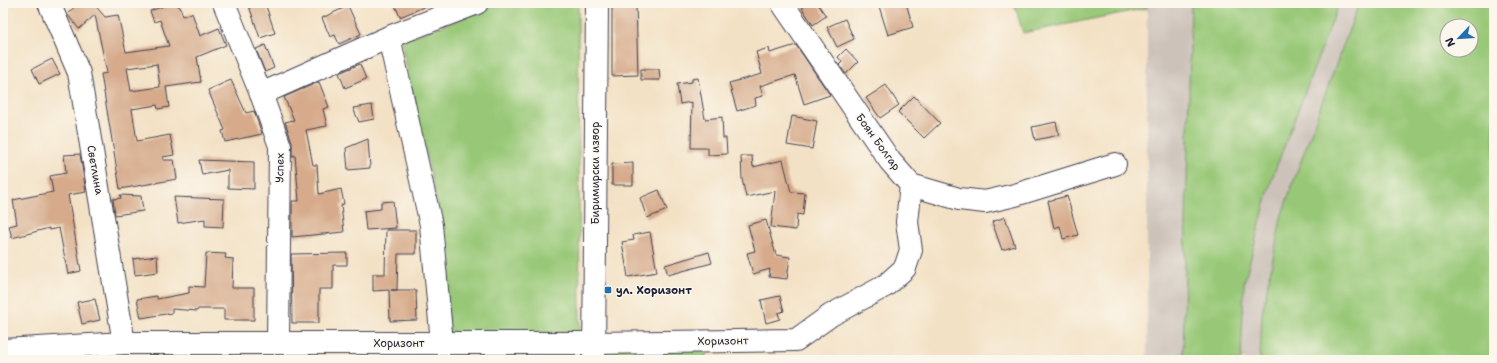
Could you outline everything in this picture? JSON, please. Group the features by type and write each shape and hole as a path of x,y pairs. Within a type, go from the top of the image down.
{"street":[{"name":"Светлина","path":"48,3 79,73 124,343"},
{"name":"Успех","path":"224,3 261,94 280,146 278,343"},
{"path":"261,94 389,37 477,3"},
{"name":"Биримирски извор","path":"594,352 597,3"},
{"name":"Боян Болгар","path":"782,3 890,161 911,185"},
{"path":"389,37 431,225 442,343"},
{"path":"911,185 958,199 985,202 1015,195 1115,164"},
{"name":"Хоризонт","path":"3,350 124,343 442,343 594,352 796,340 831,315 885,286 905,268 911,250 907,222 911,185"}],"shaded area":[{"path":"1147,3 1191,3 1183,360 1147,360"},
{"path":"1339,3 1359,3 1320,108 1262,314 1260,360 1241,360 1244,283 1272,178"}],"green space":[{"path":"495,3 578,3 580,332 449,334 441,221 401,41 495,6"},
{"path":"1014,3 1147,3 1147,8 1023,33"},
{"path":"1191,3 1339,3 1272,178 1244,283 1241,360 1183,360"},
{"path":"1359,3 1494,3 1494,360 1260,360 1262,314 1282,214"},
{"path":"706,342 706,360 603,360 594,343"}],"building":[{"path":"79,3 93,3 105,17 118,15 126,52 169,46 160,20 154,22 150,11 172,3 180,7 183,16 192,13 200,36 219,28 226,45 197,57 201,82 166,87 169,107 158,109 157,105 132,109 137,141 170,135 174,155 163,157 163,160 174,160 177,179 120,189 101,74 107,73 95,15 79,29 67,14","holes":["157,64 160,87 131,91 127,68"]},
{"path":"248,3 265,3 275,33 260,38"},
{"path":"394,3 433,3 400,17"},
{"path":"636,3 638,75 612,76 612,4"},
{"path":"809,3 817,3 826,16 813,25 802,8"},
{"path":"878,3 906,3 913,27 888,35"},
{"path":"348,6 361,34 339,44 335,35 330,37 322,18"},
{"path":"845,19 854,39 837,47 827,27"},
{"path":"265,45 274,68 265,72 256,49"},
{"path":"796,45 830,95 804,104 795,75 760,86 763,96 755,98 756,105 737,111 729,83 762,74 756,52 769,48 770,53"},
{"path":"846,49 858,62 846,74 839,65 842,62 838,57"},
{"path":"52,59 60,74 39,84 32,69"},
{"path":"360,64 366,79 345,88 339,73"},
{"path":"641,69 659,69 660,80 641,80"},
{"path":"698,78 705,119 722,117 723,138 726,138 727,154 708,155 708,148 691,148 692,102 680,104 677,84 692,82 692,79"},
{"path":"231,80 246,113 254,111 262,134 225,142 222,131 225,130 208,90"},
{"path":"319,82 329,107 323,109 327,126 306,130 313,165 317,165 319,194 341,189 344,204 341,205 344,232 292,237 292,201 299,201 295,155 292,156 292,142 285,122 294,120 284,97"},
{"path":"886,85 899,105 880,118 866,98"},
{"path":"914,96 940,123 924,138 898,112"},
{"path":"372,105 374,119 359,122 353,108"},
{"path":"792,116 817,121 812,149 787,145"},
{"path":"1056,122 1059,135 1035,140 1032,127"},
{"path":"368,139 370,168 348,170 346,148"},
{"path":"80,154 86,192 68,195 81,271 68,274 59,228 49,230 49,228 12,238 9,226 17,224 13,200 53,192 50,176 66,173 64,155"},
{"path":"741,156 752,156 753,167 783,160 791,192 805,193 803,215 797,214 796,230 771,227 775,191 746,197 742,179"},
{"path":"199,160 254,162 254,189 228,188 228,170 202,175"},
{"path":"633,163 633,185 612,185 612,164"},
{"path":"659,190 667,210 647,218 640,198"},
{"path":"120,195 141,196 143,211 115,215 113,199 121,198"},
{"path":"1067,196 1078,235 1063,239 1060,226 1054,228 1048,201"},
{"path":"174,197 224,199 223,227 205,226 205,219 178,223"},
{"path":"393,201 396,228 366,230 364,211 381,209 381,202"},
{"path":"1005,217 1015,246 1002,250 992,222"},
{"path":"766,220 776,255 790,257 787,279 769,277 770,269 753,274 747,253 755,251 748,225"},
{"path":"386,230 416,230 416,254 398,254 397,290 416,290 417,320 390,321 389,290 373,291 373,274 385,274"},
{"path":"650,232 657,272 628,277 622,242 634,240 633,235"},
{"path":"709,252 712,263 668,275 665,265"},
{"path":"206,253 226,254 225,258 233,259 232,288 254,288 254,320 224,320 224,309 198,309 197,311 172,309 172,313 141,318 137,299 157,296 157,299 189,293 189,286 204,287"},
{"path":"347,253 347,265 333,265 333,289 319,289 319,323 292,323 291,254"},
{"path":"157,256 158,272 135,275 133,259"},
{"path":"780,296 784,311 778,313 780,319 766,323 761,300"},
{"path":"95,299 100,320 82,324 77,302"}],"place":[{"name":"ул. Хоризонт","path":"608,290"}]}
